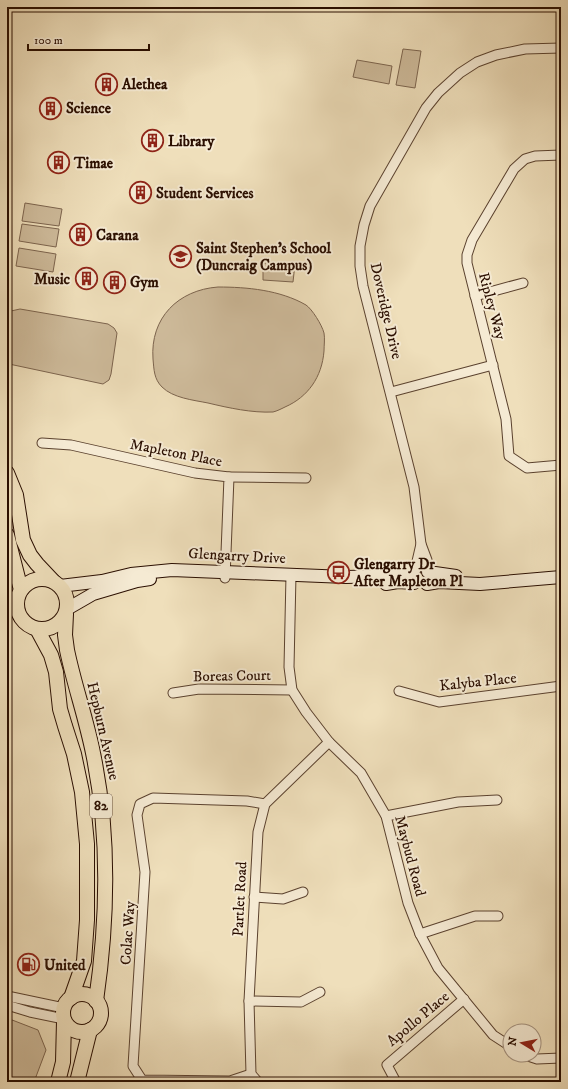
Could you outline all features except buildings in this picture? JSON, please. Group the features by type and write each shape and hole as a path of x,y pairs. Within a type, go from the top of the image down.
{"main road":[{"name":"82","path":"7,473 16,495 23,540 37,564 65,593 67,601 66,611"},
{"name":"82","path":"7,535 21,590 17,606 19,614 23,621 37,629 51,655 56,672 60,709 74,754 82,792 87,844 87,920 84,961 66,1011"},
{"name":"Glengarry Drive","path":"57,584 102,581 131,574 172,570 373,585 398,582 421,575 480,576 561,570"},
{"name":"Glengarry Drive","path":"66,611 93,594 137,581 163,577 226,575"},
{"name":"Glengarry Drive","path":"421,575 439,582 480,584 561,577"},
{"path":"21,590 27,584 35,580 45,579 57,584"},
{"path":"37,629 49,629 59,623 66,611"},
{"name":"Hepburn Avenue","path":"66,611 65,635 67,650 93,753 101,804 104,837 105,904 101,970 96,1001"},
{"path":"58,1082 62,1062 66,1011 76,995 89,995 96,1001 101,1009 101,1016 99,1022 90,1030 84,1032 73,1030 66,1011"},
{"path":"77,1082 90,1030"}],"street":[{"name":"Doveridge Drive","path":"421,575 421,544 414,486 391,392 362,286 360,246 366,216 374,197 426,108 438,92 452,79 477,62 505,52 525,49 561,48"},
{"name":"Ripley Way","path":"561,155 535,156 525,159 510,174 472,240 467,255 467,264 506,419 509,456 527,468 561,465"},
{"path":"476,296 523,283"},
{"path":"391,392 493,365"},
{"name":"Mapleton Place","path":"42,443 71,445 195,473 229,477 226,575"},
{"path":"229,477 306,478"},
{"name":"Maybud Road","path":"291,578 289,667 292,690 306,712 329,742 361,773 386,816 408,903 420,934 438,968 493,1034 502,1040"},
{"name":"Kalyba Place","path":"399,691 439,702 561,686"},
{"name":"Boreas Court","path":"173,693 199,689 292,690"},
{"name":"Partlet Road","path":"251,1074 249,1001 258,832 266,804 329,742"},
{"name":"Colac Way","path":"251,1074 230,1081 142,1080 133,1066 145,872 137,815 140,804 154,798 247,801 266,804"},
{"path":"386,816 458,802 497,800"},
{"path":"254,897 283,899 303,892"},
{"path":"420,934 475,916 498,916"},
{"path":"249,1001 300,1002 320,992"},
{"path":"7,996 66,1011"},
{"name":"Apollo Place","path":"396,1082 387,1065 464,999"},
{"path":"7,1005 30,1012 66,1011"},
{"path":"542,1059 561,1058"},
{"path":"251,1074 258,1082"}],"shaded area":[{"path":"403,49 421,51 415,88 396,85"},
{"path":"357,60 392,66 389,84 353,77"},
{"path":"25,203 62,209 59,226 22,221"},
{"path":"22,224 59,229 56,247 19,241"},
{"path":"19,248 56,254 53,272 16,266"},
{"path":"263,263 295,264 293,282 263,280"},
{"path":"218,287 263,290 296,300 306,305 311,310 323,330 323,360 317,378 301,398 273,412 249,411 184,398 172,394 159,384 154,371 153,344 156,331 162,319 169,309 179,300 204,289"},
{"path":"20,309 108,324 114,328 117,333 109,380 103,384 7,363 7,316 11,311"},
{"path":"7,1018 38,1030 46,1050 34,1082 7,1082"}],"place":[{"name":"Alethea","path":"107,84"},
{"name":"Science","path":"51,108"},
{"name":"Library","path":"152,141"},
{"name":"Timae","path":"58,163"},
{"name":"Student Services","path":"141,193"},
{"name":"Carana","path":"81,235"},
{"name":"Saint Stephen's School (Duncraig Campus)","path":"181,257"},
{"name":"Music","path":"86,279"},
{"name":"Gym","path":"115,282"},
{"name":"Glengarry Dr After Mapleton Pl","path":"339,573"},
{"name":"United","path":"28,965"}]}
